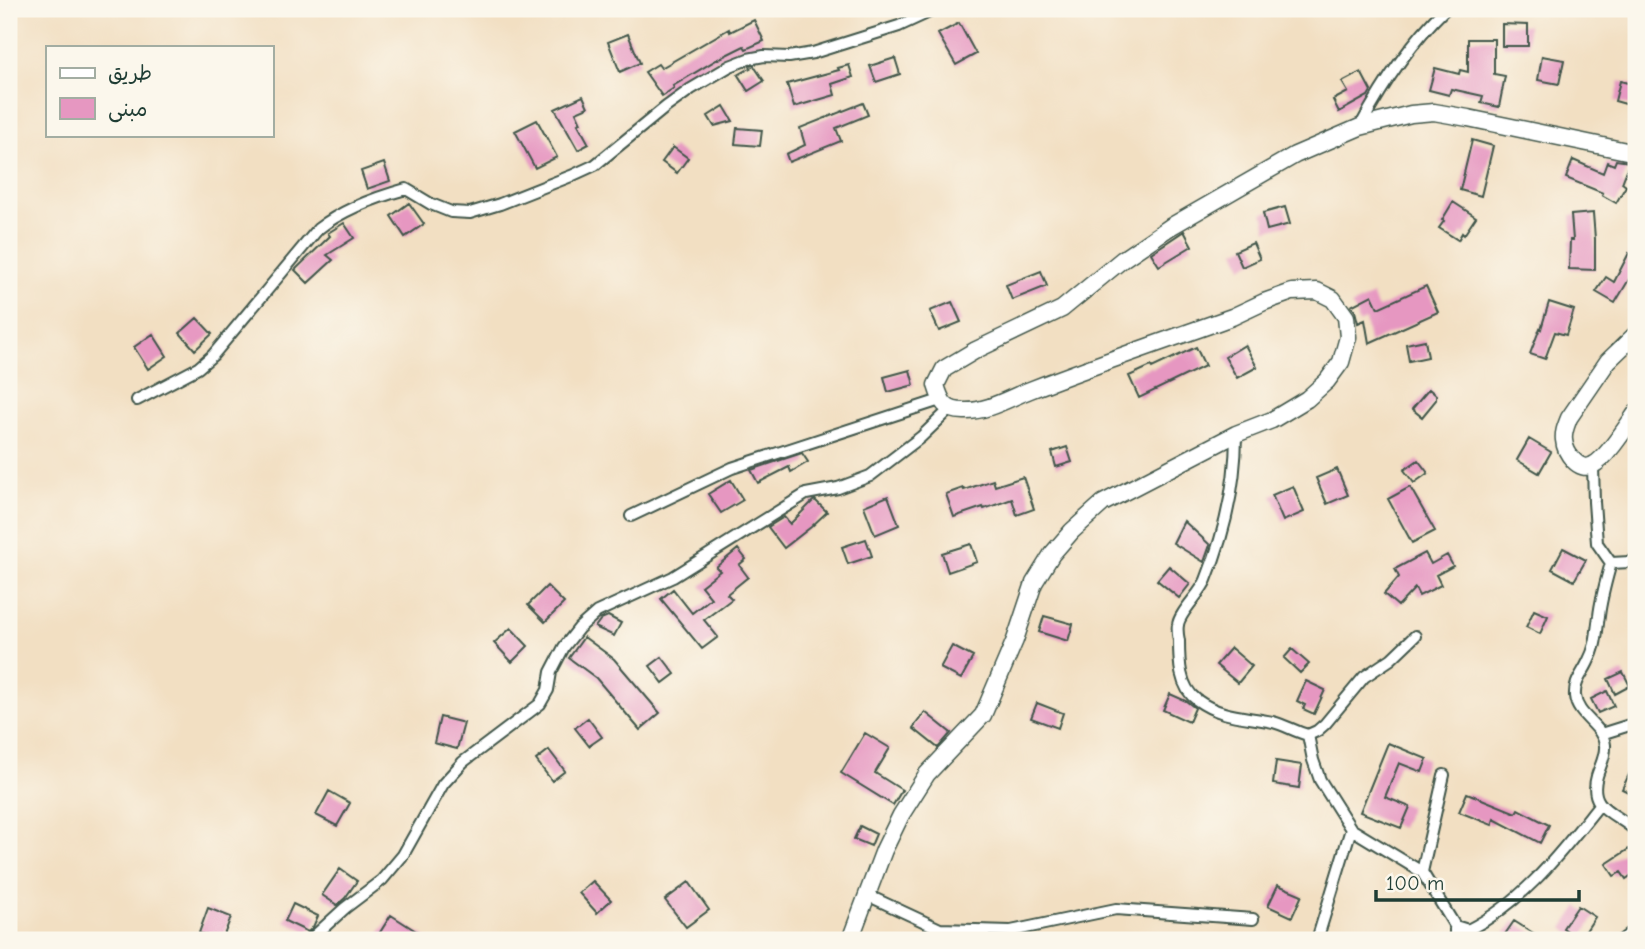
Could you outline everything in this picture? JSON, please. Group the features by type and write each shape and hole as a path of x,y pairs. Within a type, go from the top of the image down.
{"street":[{"path":"137,400 198,368 213,355 318,229 338,215 406,189 451,212 470,213 500,204 595,165 666,107 730,66 764,56 789,57 813,53 900,26 936,9"},
{"path":"1360,127 1380,89 1410,48 1445,9"},
{"path":"945,405 936,385 944,369 976,350 1062,309 1123,259 1170,227 1295,155 1360,127 1410,114 1434,112 1636,153"},
{"path":"631,516 732,468 945,405 965,412 988,407 1232,317 1292,292 1317,291 1333,299 1346,317 1348,337 1340,362 1327,380 1307,399 1272,420 1236,434 1102,503 1052,554 1034,583 1015,640 983,715 927,774 901,815 850,940"},
{"path":"1636,334 1608,361 1577,405 1565,429 1565,446 1570,456 1585,467 1593,466 1604,456 1636,414"},
{"path":"310,940 345,908 382,880 403,855 443,784 464,762 540,704 548,690 551,672 564,647 579,628 597,612 673,577 806,494 838,488 870,477 921,437 945,405"},
{"path":"1236,434 1236,464 1226,518 1205,583 1177,623 1183,681 1194,698 1226,714 1272,722 1308,735 1325,724 1364,677 1391,659 1415,636"},
{"path":"1593,466 1597,543 1611,564 1599,617 1597,641 1575,684 1575,699 1580,711 1601,734 1605,745 1596,780 1595,792 1599,805 1636,831"},
{"path":"1611,564 1636,559"},
{"path":"1601,734 1636,723"},
{"path":"1308,735 1320,780 1351,829 1422,872 1455,926 1455,940"},
{"path":"1422,872 1444,775"},
{"path":"1455,926 1468,930 1482,923 1528,888 1599,805"},
{"path":"1317,940 1351,829"},
{"path":"867,895 940,929 1011,931 1115,909 1253,919"},
{"path":"1622,940 1636,929"}],"building":[{"path":"754,20 764,41 746,49 744,46 718,59 673,86 674,88 662,96 645,72 658,64 661,68 729,29 730,32"},
{"path":"959,23 976,54 956,65 938,34"},
{"path":"1502,24 1528,25 1528,46 1502,46"},
{"path":"628,34 640,63 620,72 608,42"},
{"path":"1468,39 1494,39 1494,74 1505,76 1499,107 1481,103 1483,96 1451,89 1449,95 1429,90 1435,68 1459,74 1460,70 1468,72"},
{"path":"1542,56 1564,60 1559,84 1538,80"},
{"path":"895,58 900,74 876,82 870,66"},
{"path":"849,65 853,77 832,84 835,95 794,107 787,84"},
{"path":"754,66 764,81 748,91 738,75"},
{"path":"1361,72 1371,91 1368,96 1339,112 1333,100 1348,92 1342,82"},
{"path":"1620,81 1636,85 1636,107 1615,101"},
{"path":"583,96 588,107 576,112 581,123 578,124 589,144 578,150 555,109"},
{"path":"863,103 868,115 836,128 841,141 789,162 786,154 805,145 800,128"},
{"path":"724,106 733,121 714,126 708,116"},
{"path":"537,120 557,157 535,168 515,131"},
{"path":"737,128 762,130 760,146 735,144"},
{"path":"1472,140 1493,146 1481,196 1460,190"},
{"path":"673,147 688,158 677,173 662,162"},
{"path":"1573,160 1603,173 1607,162 1614,165 1616,160 1630,162 1622,183 1626,186 1616,203 1602,195 1603,193 1566,178"},
{"path":"384,163 390,181 367,189 361,171"},
{"path":"1453,202 1476,217 1458,240 1439,228"},
{"path":"409,203 424,224 405,237 391,216"},
{"path":"1285,207 1290,224 1267,230 1263,213"},
{"path":"1593,213 1595,270 1569,269 1570,240 1573,240 1571,215"},
{"path":"344,223 354,238 327,255 333,260 308,283 295,270 330,236 328,233"},
{"path":"1184,231 1192,246 1159,266 1151,253"},
{"path":"1253,243 1260,259 1242,267 1235,251"},
{"path":"1629,253 1636,257 1636,279 1631,276 1615,303 1596,292 1606,277 1614,282"},
{"path":"1041,271 1047,286 1012,300 1006,285"},
{"path":"1426,286 1438,312 1369,343 1365,320 1358,323 1351,306 1372,295 1378,308"},
{"path":"952,302 961,322 939,331 930,311"},
{"path":"1549,302 1574,310 1566,335 1555,332 1545,359 1530,354"},
{"path":"197,318 212,334 195,350 180,333"},
{"path":"153,334 167,356 148,369 134,347"},
{"path":"1425,340 1428,357 1409,361 1406,344"},
{"path":"1245,345 1257,367 1237,378 1225,357"},
{"path":"1196,347 1205,366 1139,398 1129,376"},
{"path":"910,370 914,385 888,392 884,377"},
{"path":"1429,389 1436,395 1436,400 1422,417 1412,409"},
{"path":"1529,439 1551,452 1539,473 1517,460"},
{"path":"1067,447 1072,462 1056,467 1052,452"},
{"path":"802,453 808,462 791,472 789,467 758,483 751,470"},
{"path":"1418,460 1428,473 1414,483 1404,470"},
{"path":"1337,469 1348,495 1327,504 1316,478"},
{"path":"1023,477 1034,509 1017,515 1012,499 954,517 946,494 993,480 995,486"},
{"path":"731,480 743,500 721,513 708,494"},
{"path":"1293,486 1304,512 1283,521 1272,495"},
{"path":"1410,487 1435,531 1412,543 1388,499"},
{"path":"888,496 899,525 875,535 864,506"},
{"path":"815,500 827,512 784,548 768,527 784,517 790,524"},
{"path":"1184,521 1210,545 1204,562 1173,543"},
{"path":"866,539 872,556 848,564 842,547"},
{"path":"971,544 977,562 948,572 942,553"},
{"path":"1563,548 1586,560 1574,581 1552,569"},
{"path":"738,549 746,559 739,565 748,577 727,594 732,599 704,620 718,637 702,649 661,599 673,589 692,613 711,598 701,586 720,571 716,567"},
{"path":"1425,553 1431,564 1447,555 1453,566 1436,575 1441,585 1419,596 1415,588 1398,606 1384,594 1399,577 1395,569"},
{"path":"1169,566 1190,584 1179,598 1157,580"},
{"path":"547,586 564,603 545,622 528,605"},
{"path":"1534,610 1548,616 1540,634 1526,627"},
{"path":"608,616 621,623 614,636 595,627 601,619"},
{"path":"1044,616 1073,624 1068,641 1039,632"},
{"path":"511,628 528,646 512,662 494,643"},
{"path":"584,637 614,659 660,713 640,730 596,678 569,658"},
{"path":"952,646 973,657 961,679 940,668"},
{"path":"1231,648 1252,666 1238,683 1216,665"},
{"path":"1292,649 1309,664 1300,673 1284,658"},
{"path":"662,657 675,674 663,683 650,666"},
{"path":"1623,672 1630,686 1615,694 1608,679"},
{"path":"1306,681 1325,690 1314,714 1303,709 1305,705 1297,701"},
{"path":"1607,691 1614,706 1598,713 1591,699"},
{"path":"1170,694 1195,708 1189,722 1163,710"},
{"path":"1037,703 1063,713 1058,728 1031,718"},
{"path":"925,712 951,733 938,748 913,728"},
{"path":"440,717 464,723 457,749 434,743"},
{"path":"588,718 602,737 589,746 575,728"},
{"path":"865,733 890,748 875,773 902,790 893,805 841,773"},
{"path":"1388,743 1427,759 1422,772 1399,763 1385,797 1410,807 1401,828 1360,812"},
{"path":"549,750 565,771 552,781 536,760"},
{"path":"1636,760 1636,796 1622,789"},
{"path":"1276,761 1302,765 1299,788 1273,784"},
{"path":"329,791 350,803 337,826 316,815"},
{"path":"1467,793 1516,813 1518,809 1549,825 1540,843 1494,819 1492,825 1459,812"},
{"path":"860,826 876,834 871,846 854,839"},
{"path":"1629,849 1636,860 1636,872 1626,879 1621,872 1614,876 1606,864"},
{"path":"340,869 357,881 337,905 322,895"},
{"path":"593,881 611,900 597,913 579,893"},
{"path":"689,882 709,910 686,927 665,900"},
{"path":"1278,885 1302,895 1292,917 1268,906"},
{"path":"293,904 318,916 308,932 285,921"},
{"path":"1578,906 1595,917 1580,940 1563,928"},
{"path":"208,908 231,917 222,940 199,933"},
{"path":"391,915 430,940 389,940 379,934"},
{"path":"1514,921 1544,940 1501,940"}]}
